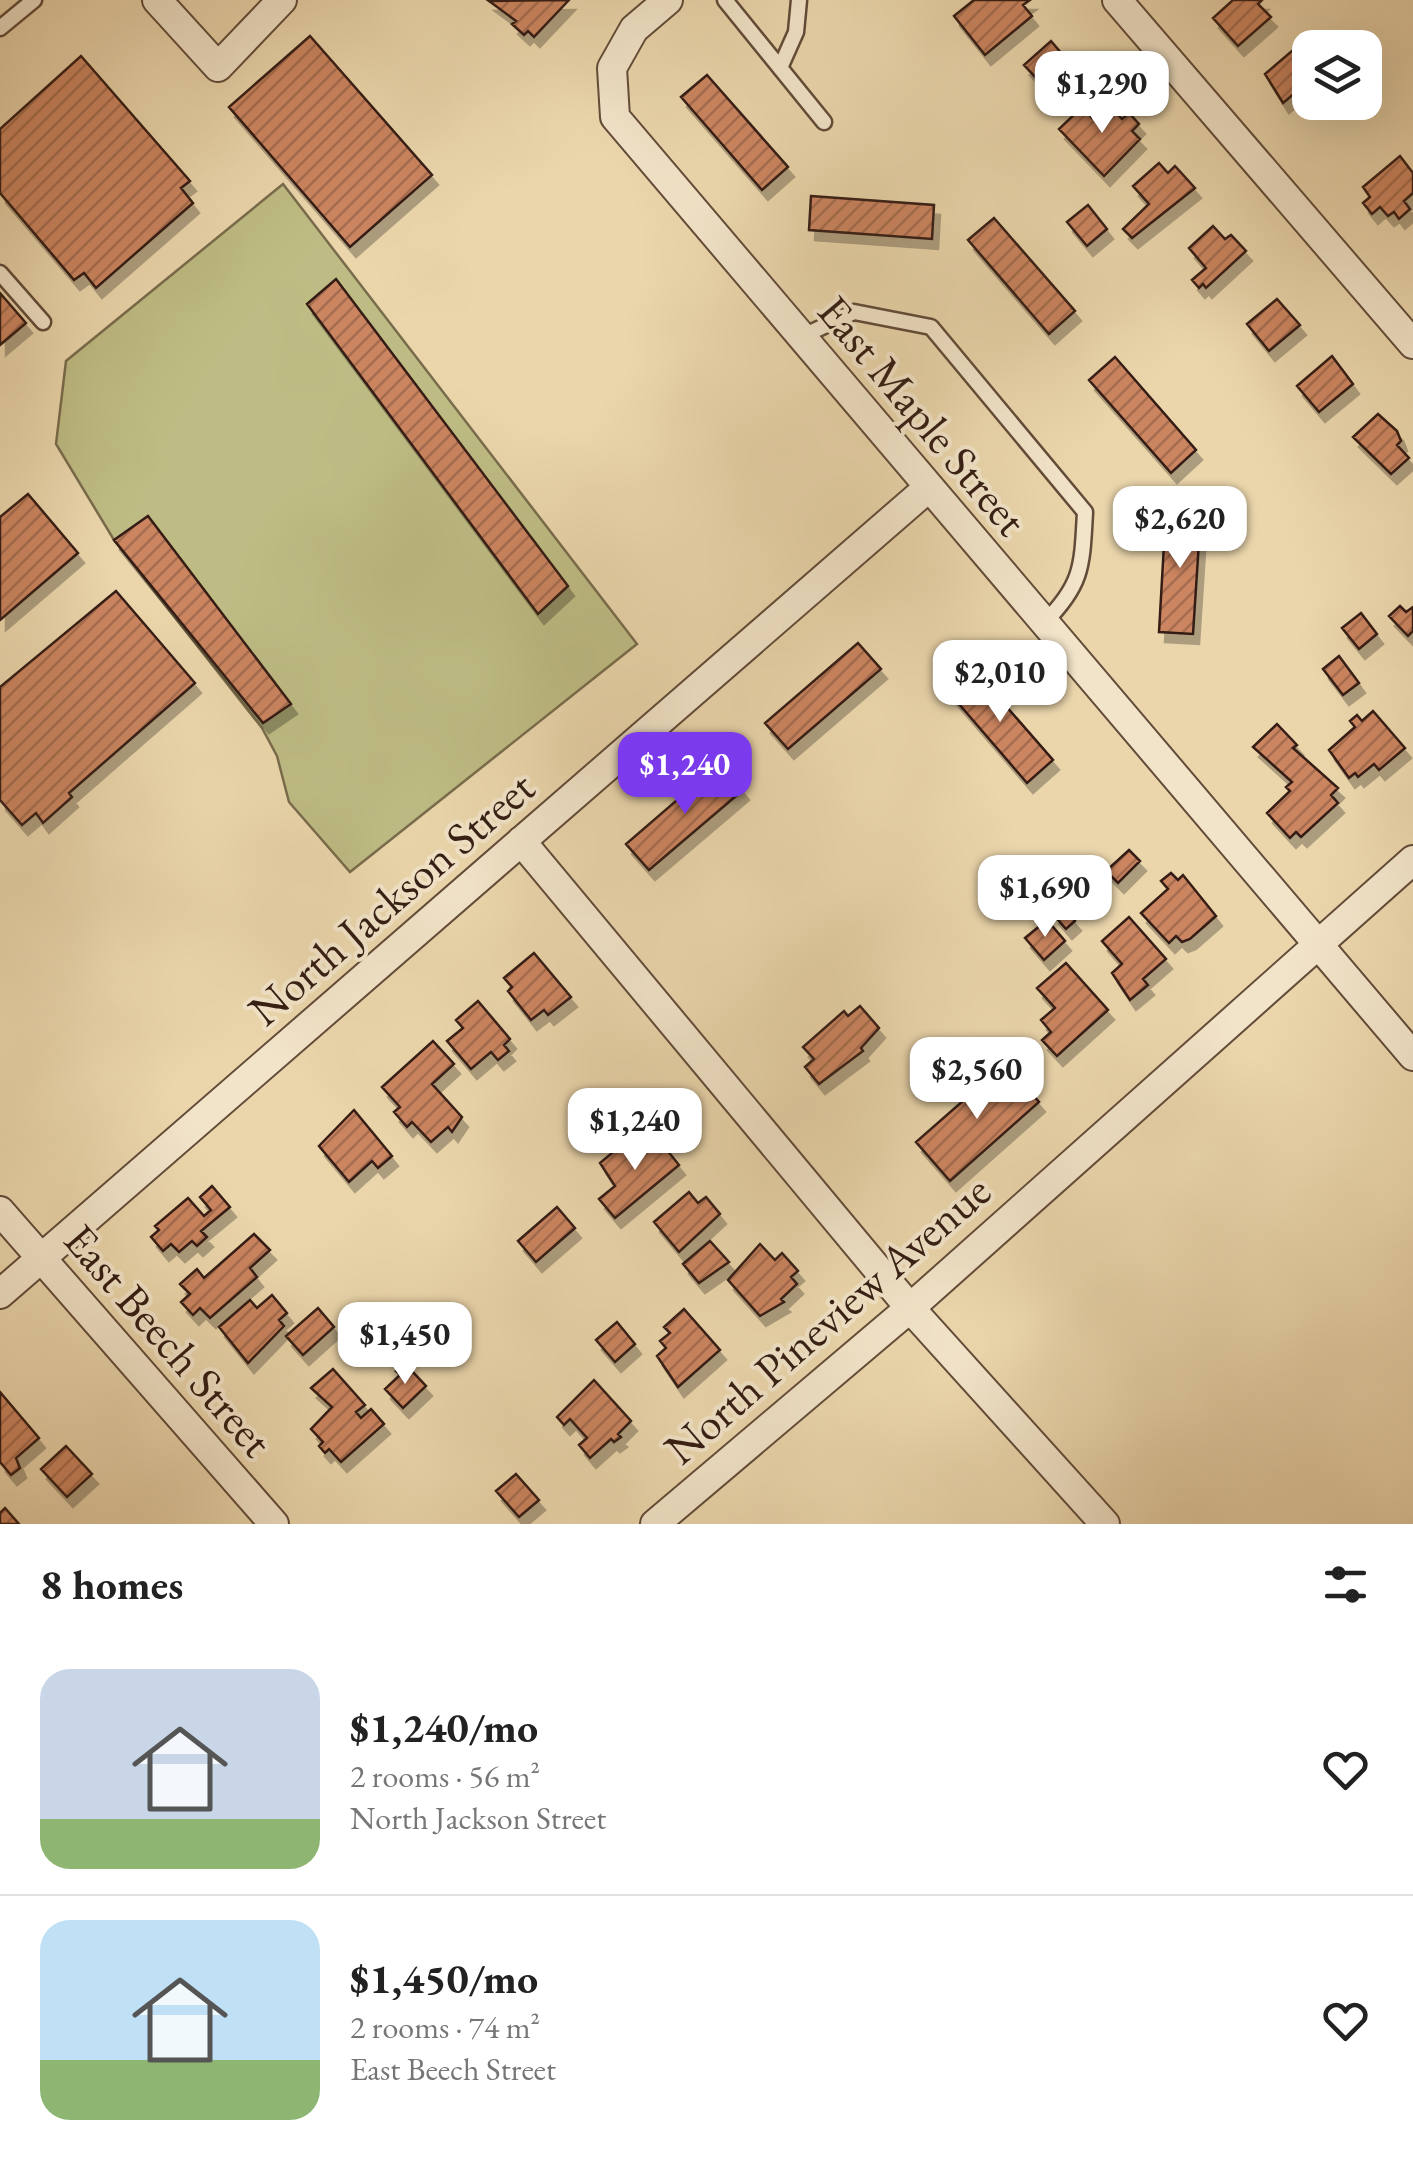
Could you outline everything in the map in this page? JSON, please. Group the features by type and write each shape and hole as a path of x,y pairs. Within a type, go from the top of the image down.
{"street":[{"path":"158,0 218,67 282,0"},
{"name":"East Maple Street","path":"668,0 634,30 612,68 615,117 1413,1056"},
{"path":"1117,0 1413,344"},
{"name":"North Jackson Street","path":"0,1294 928,488"},
{"path":"522,841 910,1308 1104,1524"},
{"name":"North Pineview Avenue","path":"656,1524 910,1308 1315,943 1413,860"},
{"name":"East Beech Street","path":"0,1211 274,1524"}],"lane":[{"path":"0,28 34,0"},
{"path":"725,0 824,122"},
{"path":"780,68 796,32 800,0"},
{"path":"0,272 43,322"},
{"path":"801,337 854,312 932,327 1086,512 1081,576 1067,599 1044,623"}],"shaded area":[{"path":"283,184 637,644 350,872 289,802 277,756 262,728 114,540 56,444 66,361"}],"building":[{"path":"569,0 534,37 528,31 524,35 512,24 516,21 489,1"},
{"path":"974,0 1030,0 1023,5 1032,16 985,55 954,16"},
{"path":"1233,0 1262,0 1258,4 1271,17 1238,46 1213,18"},
{"path":"310,36 432,175 350,247 229,107"},
{"path":"1051,41 1078,73 1053,96 1024,65"},
{"path":"1292,51 1292,95 1283,103 1265,74"},
{"path":"81,56 190,181 181,188 193,203 96,288 84,273 74,280 0,193 0,129"},
{"path":"707,75 788,167 762,190 681,97"},
{"path":"1108,104 1122,119 1129,113 1139,124 1132,131 1140,139 1104,176 1059,129 1082,107 1092,118"},
{"path":"1400,156 1413,173 1413,193 1404,201 1410,209 1399,219 1394,212 1388,216 1380,207 1372,214 1363,203 1370,197 1363,187"},
{"path":"1159,163 1168,173 1175,166 1195,188 1132,238 1123,229 1149,204 1133,186"},
{"path":"811,196 934,205 932,239 809,230"},
{"path":"1088,205 1107,229 1087,246 1067,222"},
{"path":"994,218 1075,311 1049,334 968,240"},
{"path":"1213,226 1225,239 1231,235 1246,251 1206,288 1203,284 1199,288 1192,280 1206,268 1189,248"},
{"path":"336,279 568,586 538,614 307,304"},
{"path":"0,293 26,323 0,345"},
{"path":"1277,299 1300,325 1269,351 1247,324"},
{"path":"1332,356 1353,384 1319,412 1297,386"},
{"path":"1115,357 1196,450 1171,473 1089,380"},
{"path":"1378,414 1397,431 1401,441 1397,445 1409,458 1391,474 1353,437"},
{"path":"28,494 78,553 0,620 0,517"},
{"path":"1166,509 1201,511 1193,634 1159,632"},
{"path":"148,516 291,704 263,723 114,540"},
{"path":"116,591 195,683 69,793 72,797 43,823 36,813 22,825 0,800 0,687"},
{"path":"1400,606 1406,612 1413,607 1413,631 1408,636 1389,616"},
{"path":"1361,613 1377,634 1359,649 1342,628"},
{"path":"858,643 881,669 788,749 765,723"},
{"path":"1339,656 1359,683 1343,695 1323,669"},
{"path":"972,667 1053,760 1027,783 946,689"},
{"path":"1373,711 1405,748 1379,770 1374,764 1358,777 1355,773 1349,778 1329,750 1355,727 1350,721 1357,715 1362,721"},
{"path":"1277,724 1297,745 1293,748 1338,788 1331,795 1338,803 1301,837 1296,832 1290,838 1267,813 1290,791 1286,787 1292,782 1253,747"},
{"path":"720,763 743,790 649,870 626,844"},
{"path":"1129,850 1140,861 1118,883 1106,871"},
{"path":"1171,873 1178,880 1183,875 1216,916 1190,939 1182,942 1176,936 1169,943 1141,913 1168,889 1161,881"},
{"path":"1062,906 1075,921 1066,929 1053,914"},
{"path":"1129,917 1166,959 1143,979 1148,985 1130,1000 1112,973 1122,964 1102,941"},
{"path":"1047,920 1065,941 1044,960 1025,938"},
{"path":"534,953 571,997 548,1015 544,1010 531,1020 508,991 512,987 504,978"},
{"path":"1066,963 1108,1010 1057,1056 1042,1040 1051,1032 1041,1020 1055,1008 1037,988"},
{"path":"478,1001 510,1039 504,1045 509,1051 498,1060 491,1052 471,1069 447,1041 463,1028 456,1020"},
{"path":"860,1006 879,1028 861,1048 863,1051 819,1084 805,1067 814,1059 803,1047 844,1011 848,1016"},
{"path":"433,1041 454,1064 432,1084 462,1117 452,1132 448,1127 431,1142 412,1122 407,1127 394,1112 400,1107 382,1087"},
{"path":"1005,1064 1039,1102 950,1181 916,1142"},
{"path":"354,1110 392,1156 378,1168 372,1161 349,1182 319,1146"},
{"path":"655,1135 679,1165 615,1218 599,1199 615,1186 600,1163 624,1143 633,1153"},
{"path":"212,1186 230,1207 201,1231 207,1237 197,1246 192,1241 179,1252 171,1244 163,1251 151,1237 159,1230 155,1226 188,1198 204,1216 211,1210 200,1197"},
{"path":"689,1192 698,1203 706,1197 720,1214 679,1252 654,1222"},
{"path":"557,1207 575,1228 536,1262 518,1241"},
{"path":"254,1234 270,1250 250,1268 257,1277 210,1318 200,1308 193,1315 181,1302 190,1294 180,1284 197,1269 204,1278"},
{"path":"710,1241 729,1262 699,1283 683,1264"},
{"path":"760,1244 775,1260 782,1253 798,1271 791,1277 797,1284 781,1299 784,1302 760,1316 728,1280"},
{"path":"272,1295 287,1313 279,1320 284,1326 248,1363 219,1327 250,1300 257,1308"},
{"path":"318,1308 334,1327 303,1355 286,1336"},
{"path":"684,1309 720,1350 678,1387 657,1356 666,1348 660,1341 670,1333 664,1327"},
{"path":"617,1322 635,1344 615,1362 596,1340"},
{"path":"409,1368 426,1386 403,1408 385,1389 400,1375 396,1371"},
{"path":"333,1369 365,1405 356,1412 361,1418 371,1409 384,1424 341,1462 329,1449 325,1453 319,1446 323,1442 311,1429 332,1407 311,1388"},
{"path":"594,1380 631,1421 618,1434 621,1437 614,1442 611,1439 590,1458 579,1445 587,1438 570,1419 564,1425 557,1417"},
{"path":"0,1392 39,1438 16,1458 20,1468 11,1475 0,1462"},
{"path":"66,1446 92,1474 67,1497 41,1469"},
{"path":"516,1474 539,1500 519,1517 496,1491"},
{"path":"5,1508 19,1524 0,1524 0,1513"}]}
